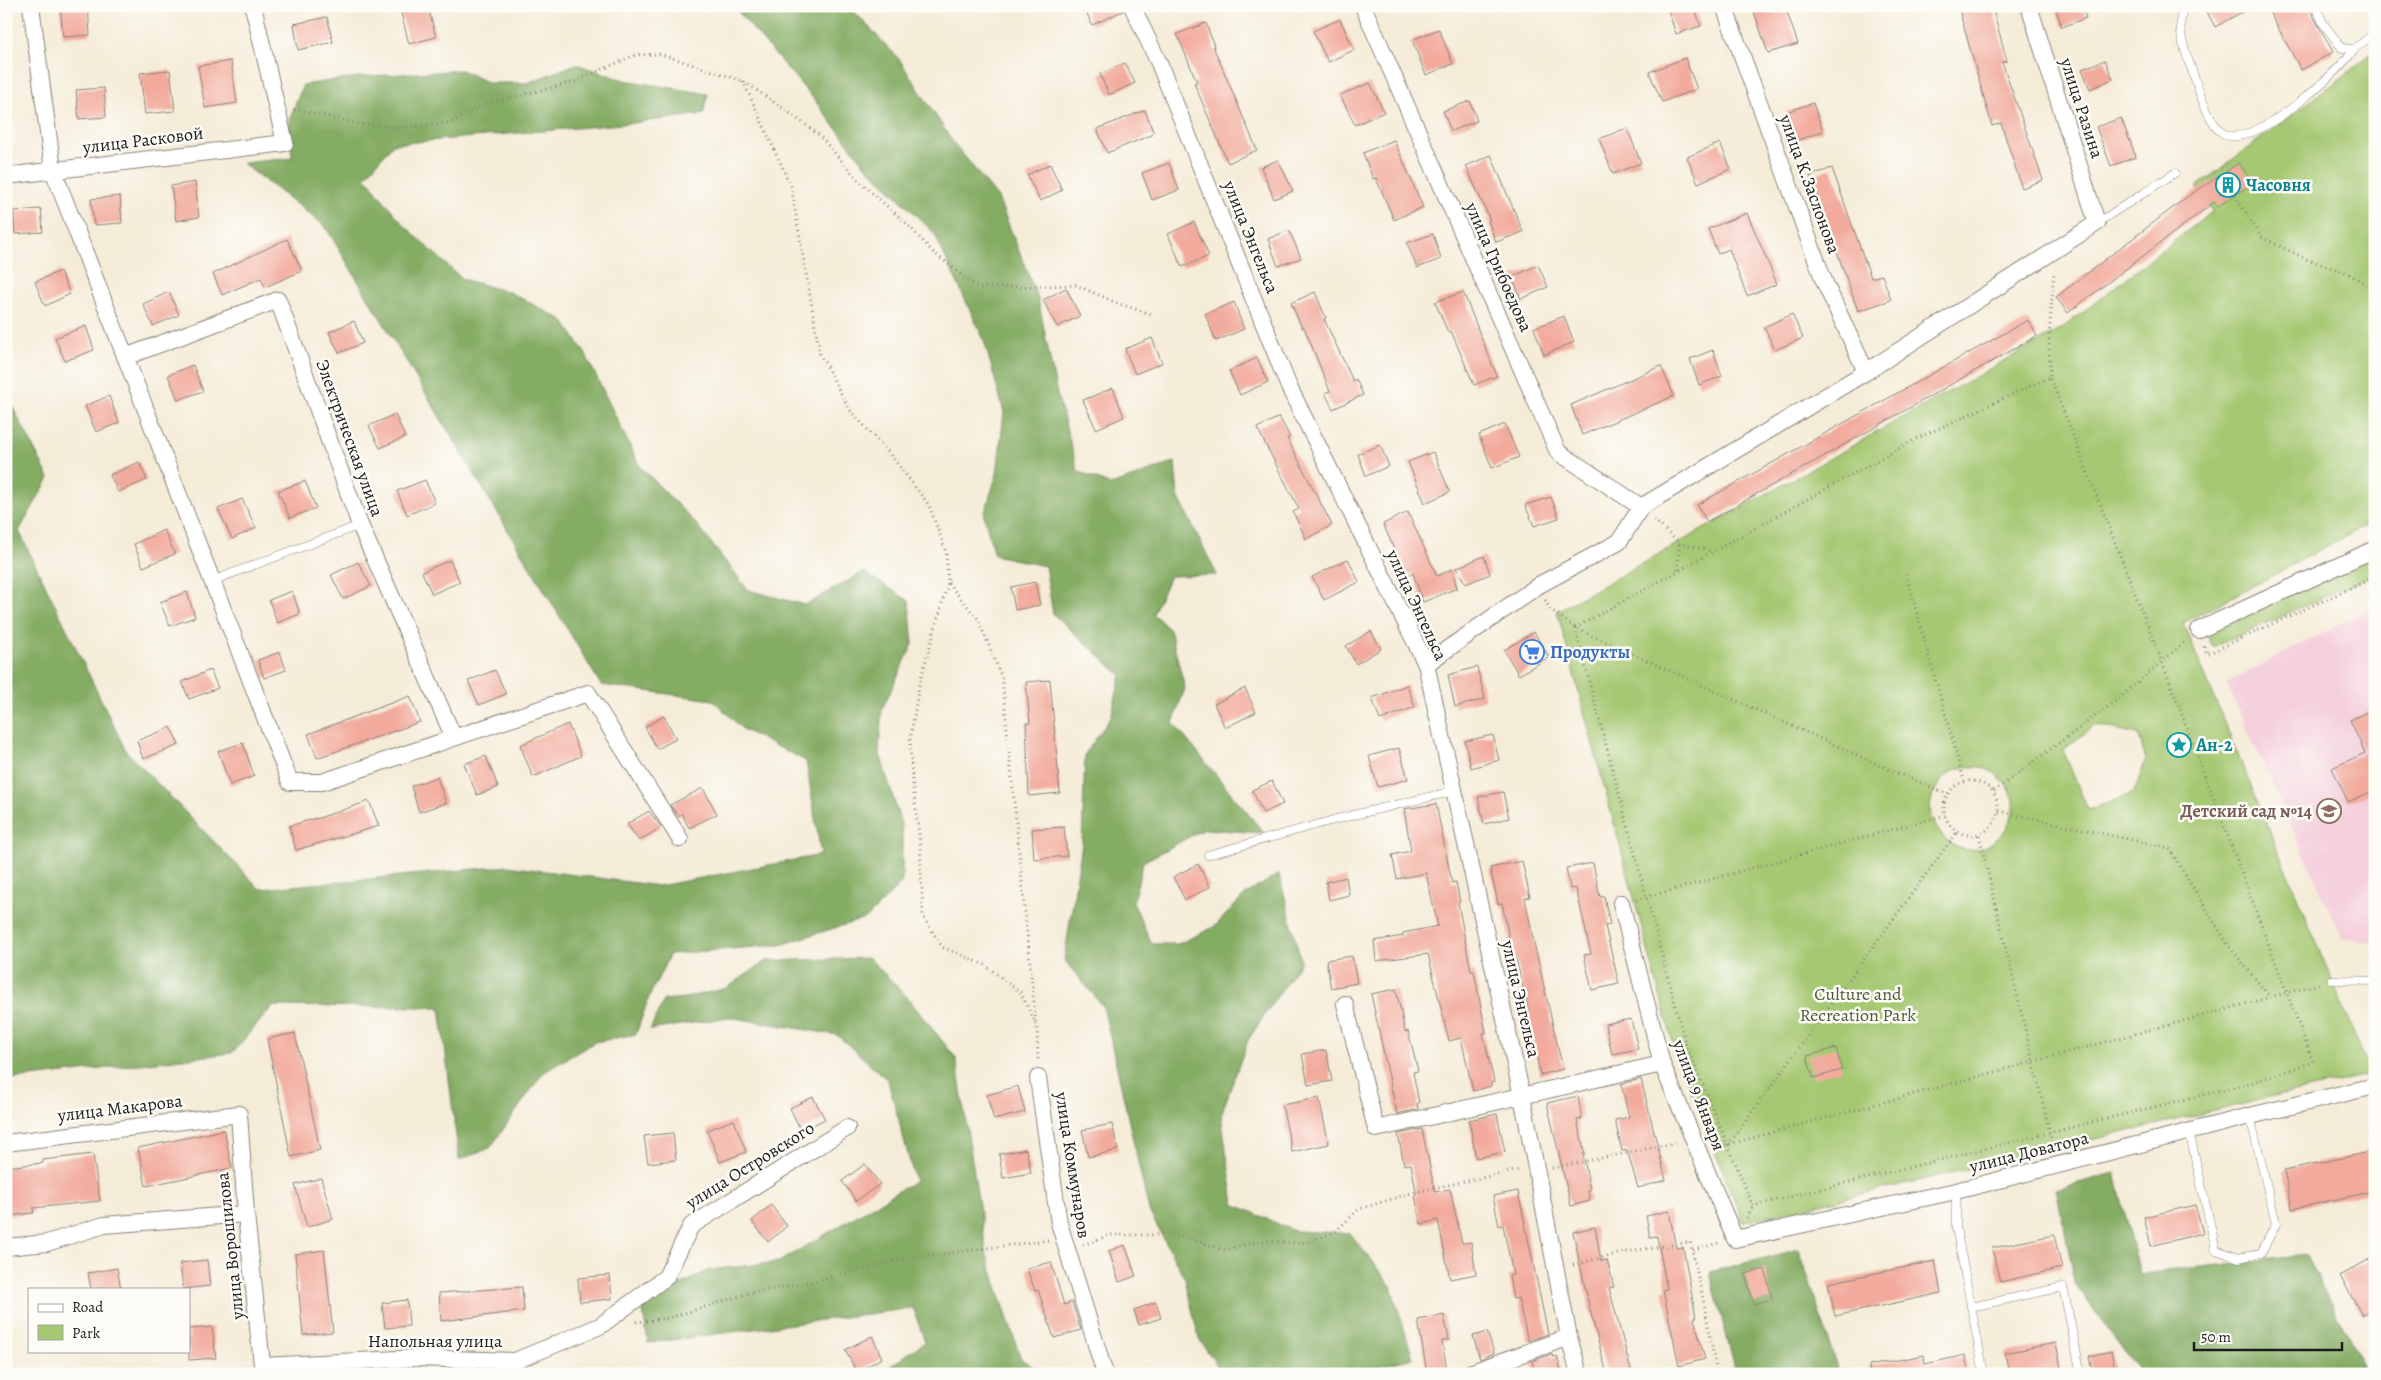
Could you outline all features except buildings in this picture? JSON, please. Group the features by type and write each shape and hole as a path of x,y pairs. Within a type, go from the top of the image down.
{"street":[{"path":"31,6 53,170 290,782 322,782 588,693 680,839"},
{"path":"253,6 276,105"},
{"name":"улица Энгельса","path":"1132,6 1159,64 1289,387 1426,664 1522,1096 1569,1337 1579,1374"},
{"name":"улица Грибоедова","path":"1363,6 1558,452 1641,507"},
{"name":"улица К.Заслонова","path":"1724,6 1824,281 1866,372"},
{"name":"улица Разина","path":"2029,6 2097,223"},
{"name":"улица Расковой","path":"6,176 285,143 276,105"},
{"path":"1426,664 1539,585 1619,542 1641,507 1866,372 2097,223"},
{"name":"Электрическая улица","path":"125,357 278,300 360,525 454,738"},
{"path":"2199,630 2375,549"},
{"name":"улица 9 Января","path":"1621,904 1662,1064 1735,1239"},
{"path":"1345,1004 1376,1129 1662,1064"},
{"name":"улица Коммунаров","path":"1038,1078 1059,1222 1105,1374"},
{"name":"улица Доватора","path":"1735,1239 1956,1191 2375,1086"},
{"name":"улица Макарова","path":"6,1143 239,1114"},
{"name":"улица Ворошилова","path":"239,1114 246,1214 263,1370"},
{"name":"улица Островского","path":"600,1326 666,1277 690,1226 847,1128"},
{"path":"6,1247 47,1242 104,1225 246,1214"},
{"name":"Напольная улица","path":"263,1370 418,1358 488,1367 515,1360 600,1326"},
{"path":"1467,1374 1569,1337"}],"lane":[{"path":"2184,6 2181,14 2180,36 2198,89 2215,126 2225,135 2236,138 2247,136 2266,126 2330,78 2347,61 2354,49 2375,33"},
{"path":"2316,6 2323,23 2342,48 2354,49"},
{"path":"2097,223 2175,173"},
{"path":"212,581 360,525"},
{"path":"1208,855 1337,819 1454,791"},
{"path":"2332,980 2375,981"},
{"path":"2190,1131 2216,1250 2239,1258 2261,1253 2276,1224 2250,1116"},
{"path":"1956,1191 1956,1227 1984,1374"},
{"path":"1971,1307 2063,1287 2081,1374"}],"path":[{"path":"276,105 361,124 402,128 452,122 486,104 574,82 635,55 660,54 743,81 787,110 819,136 860,182 908,224 933,252 978,288 1076,285 1117,303 1154,314"},
{"path":"743,81 791,186 820,354 849,409 889,453 929,505 946,552 948,583 919,685 910,741 912,779 920,842 923,916 942,947 985,965 1021,993 1037,1027"},
{"path":"2235,195 2261,236 2306,259 2348,273 2375,290"},
{"path":"1575,628 1685,1042 1753,1206 2251,1083 2313,1062 2162,662 2050,377 2050,336 2056,249"},
{"path":"1575,628 1916,439 2050,377"},
{"path":"1641,507 1679,544 1713,551"},
{"path":"1678,571 1679,544"},
{"path":"1906,574 1964,781"},
{"path":"1994,791 2117,700 2199,630 2207,654 2375,577"},
{"path":"948,583 978,619 1002,678 1037,1027 1038,1078"},
{"path":"1539,585 1549,608 1575,628 1947,794"},
{"path":"1975,780 1985,784 1994,791 1998,800 1999,811 1996,822 1988,830 1979,834 1968,835 1957,832 1950,825 1945,815 1944,804 1947,794 1955,786 1964,781 1975,780"},
{"path":"1999,811 2169,848 2228,945 2270,997"},
{"path":"1646,897 1945,815"},
{"path":"1728,1146 1957,832"},
{"path":"1979,834 2057,1165"},
{"path":"1699,1151 1728,1146 2332,980"},
{"path":"630,1322 669,1318 746,1294 802,1284 903,1260 1065,1244 1110,1235 1178,1235 1226,1250 1262,1242 1306,1243 1335,1232 1359,1209 1451,1184 1536,1168 1561,1168 1674,1145 1691,1134"},
{"path":"1693,1250 1735,1239"},
{"path":"1556,1269 1622,1253 1690,1242 1717,1374"}],"shaded area":[{"name":"Детский сад №14","path":"2375,606 2375,943 2342,938 2226,683"}],"green space":[{"path":"733,6 849,6 899,59 953,142 998,198 1038,299 1057,394 1078,471 1111,485 1175,462 1178,496 1217,575 1170,576 1153,614 1170,630 1185,688 1173,723 1264,833 1204,829 1143,862 1133,902 1152,944 1178,944 1214,927 1246,894 1279,874 1301,961 1248,1040 1221,1115 1234,1204 1294,1231 1350,1233 1391,1286 1413,1358 1346,1374 1223,1374 1199,1339 1185,1279 1149,1211 1103,1006 1064,960 1082,844 1085,754 1111,717 1121,675 1053,614 1045,566 994,555 984,515 997,474 1004,412 984,340 934,233 865,165 812,97"},
{"name":"Culture and Recreation Park","path":"2375,50 2375,521 2183,623 2371,1074 1743,1222 1674,1047 1557,611 2061,329 2213,211 2196,187 2341,78","holes":["2095,725 2138,734 2146,759 2134,793 2088,810 2063,750","1963,767 1980,767 1995,774 2010,791 2013,808 2008,825 1996,839 1981,848 1964,849 1947,840 1932,819 1930,804 1936,788 1947,775"]},
{"path":"576,64 624,80 708,94 703,114 633,123 393,144 365,177 403,224 462,279 509,292 563,320 585,353 639,465 697,525 748,590 805,605 864,572 909,601 913,644 882,709 879,751 902,827 902,882 867,918 780,945 670,954 649,997 636,1034 595,1042 543,1073 490,1148 459,1160 440,1007 273,1006 232,1053 6,1080 6,394 49,478 19,531 126,751 260,889 507,866 659,886 821,855 806,761 742,729 713,700 601,685 325,226 242,163 292,158 289,120 303,85 358,77 461,70 489,83 527,83"},
{"path":"2375,555 2375,574 2213,647 2206,632"},
{"path":"869,958 907,997 956,1058 987,1256 1021,1359 1044,1374 879,1374 925,1342 913,1308 648,1343 642,1305 709,1270 779,1262 915,1181 888,1080 837,1035 729,1017 650,1030 664,1000 685,998 727,988 766,961"},
{"path":"2115,1173 2140,1274 2307,1255 2367,1374 2142,1374 2076,1286 2056,1189"},
{"path":"1799,1249 1839,1374 1747,1374 1735,1369 1710,1272"}],"place":[{"name":"Часовня","path":"2228,185"},
{"name":"Продукты","path":"1532,652"},
{"name":"Ан-2","path":"2179,745"},
{"name":"Детский сад №14","path":"2329,811"}]}
